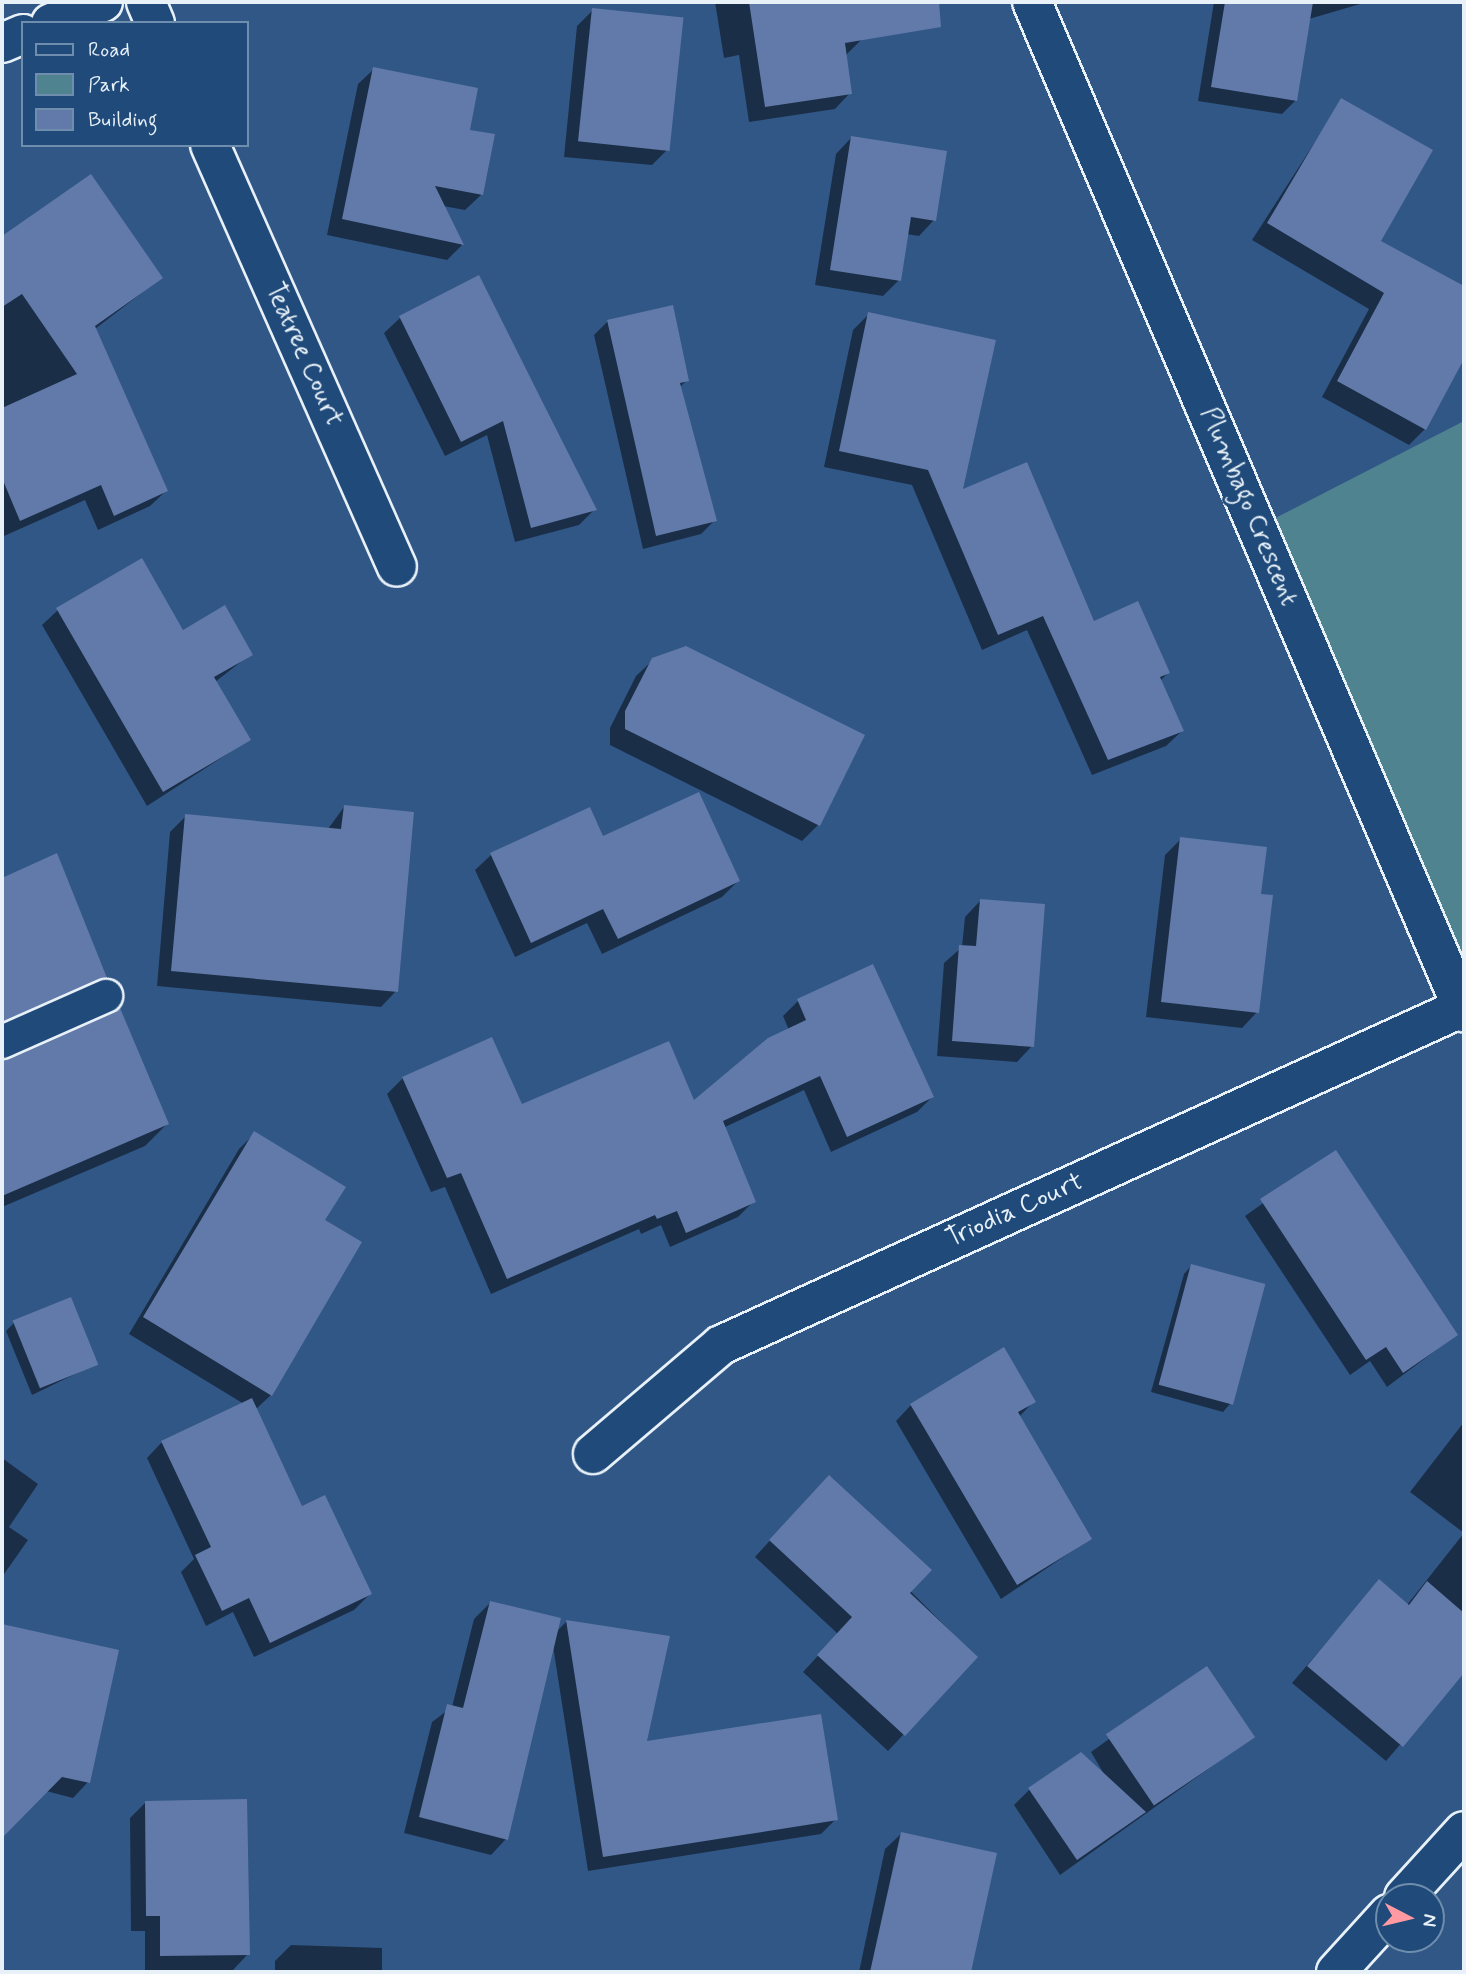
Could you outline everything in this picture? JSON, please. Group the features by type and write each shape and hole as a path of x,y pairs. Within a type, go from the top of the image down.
{"street":[{"path":"56,21 103,2"},
{"path":"146,2 154,21"},
{"name":"Plumbago Crescent","path":"1032,2 1463,1010"},
{"path":"2,43 21,35"},
{"name":"Teatree Court","path":"211,147 397,566"},
{"name":"Triodia Court","path":"593,1454 720,1345 1463,1010"},
{"path":"1417,1883 1464,1831"},
{"path":"1336,1972 1375,1929"}],"lane":[{"path":"2,1042 106,996"}],"green space":[{"path":"1464,421 1464,1012 1256,528"}],"building":[{"path":"749,2 939,2 941,27 845,43 852,94 765,107"},
{"path":"1225,2 1313,2 1297,101 1211,87"},
{"path":"592,8 683,18 669,151 578,141"},
{"path":"373,67 478,88 470,130 495,134 483,195 435,186 464,245 342,219"},
{"path":"1341,98 1433,150 1381,241 1464,286 1464,359 1426,430 1337,381 1384,293 1267,223"},
{"path":"851,136 947,151 936,221 911,217 901,281 830,270"},
{"path":"91,174 163,278 95,326 168,491 114,516 101,485 20,521 2,478 2,408 77,374 22,294 2,307 2,236"},
{"path":"479,275 597,510 531,528 503,421 461,442 399,316"},
{"path":"673,305 689,381 680,383 717,521 656,536 607,320"},
{"path":"868,312 996,340 963,489 1027,462 1094,621 1138,601 1170,673 1160,677 1184,731 1108,760 1043,616 998,635 928,470 839,451"},
{"path":"142,558 183,630 225,605 253,655 214,677 251,740 163,792 56,608"},
{"path":"686,646 865,735 820,826 625,729 625,711 652,658"},
{"path":"699,792 740,881 618,939 603,909 531,943 490,853 590,807 603,836"},
{"path":"344,805 414,812 398,992 171,971 185,814 341,829"},
{"path":"1180,837 1267,847 1261,894 1273,895 1259,1013 1161,1002"},
{"path":"57,853 107,978 2,1022 2,878"},
{"path":"980,899 1045,904 1034,1047 952,1041 959,945 976,946"},
{"path":"873,964 934,1097 847,1137 820,1076 723,1121 756,1202 686,1233 677,1211 657,1219 655,1215 507,1279 461,1173 447,1178 402,1077 492,1037 522,1104 669,1041 694,1100 768,1038 806,1020 797,999"},
{"path":"120,1008 169,1124 2,1196 2,1060"},
{"path":"254,1131 346,1187 325,1220 362,1242 272,1396 143,1317"},
{"path":"1336,1150 1458,1335 1403,1373 1386,1347 1366,1360 1260,1199"},
{"path":"1191,1264 1265,1284 1233,1405 1159,1385"},
{"path":"71,1297 98,1365 40,1388 13,1321"},
{"path":"1004,1347 1036,1402 1018,1412 1092,1539 1017,1585 910,1404"},
{"path":"252,1398 302,1506 325,1495 372,1594 270,1643 249,1598 222,1611 195,1555 211,1547 161,1441"},
{"path":"829,1475 932,1570 910,1593 978,1657 905,1736 817,1655 852,1617 769,1540"},
{"path":"1379,1579 1409,1605 1427,1581 1464,1613 1464,1673 1403,1747 1307,1666"},
{"path":"490,1601 561,1618 508,1840 419,1817 447,1704 463,1708"},
{"path":"566,1620 670,1636 647,1741 821,1714 838,1820 603,1857"},
{"path":"2,1624 119,1650 90,1783 62,1777 2,1838"},
{"path":"1207,1666 1255,1737 1154,1806 1106,1734"},
{"path":"1081,1752 1146,1812 1077,1860 1028,1788"},
{"path":"247,1799 250,1955 160,1956 160,1916 146,1916 145,1801"},
{"path":"901,1832 997,1853 971,1972 870,1972"}]}
